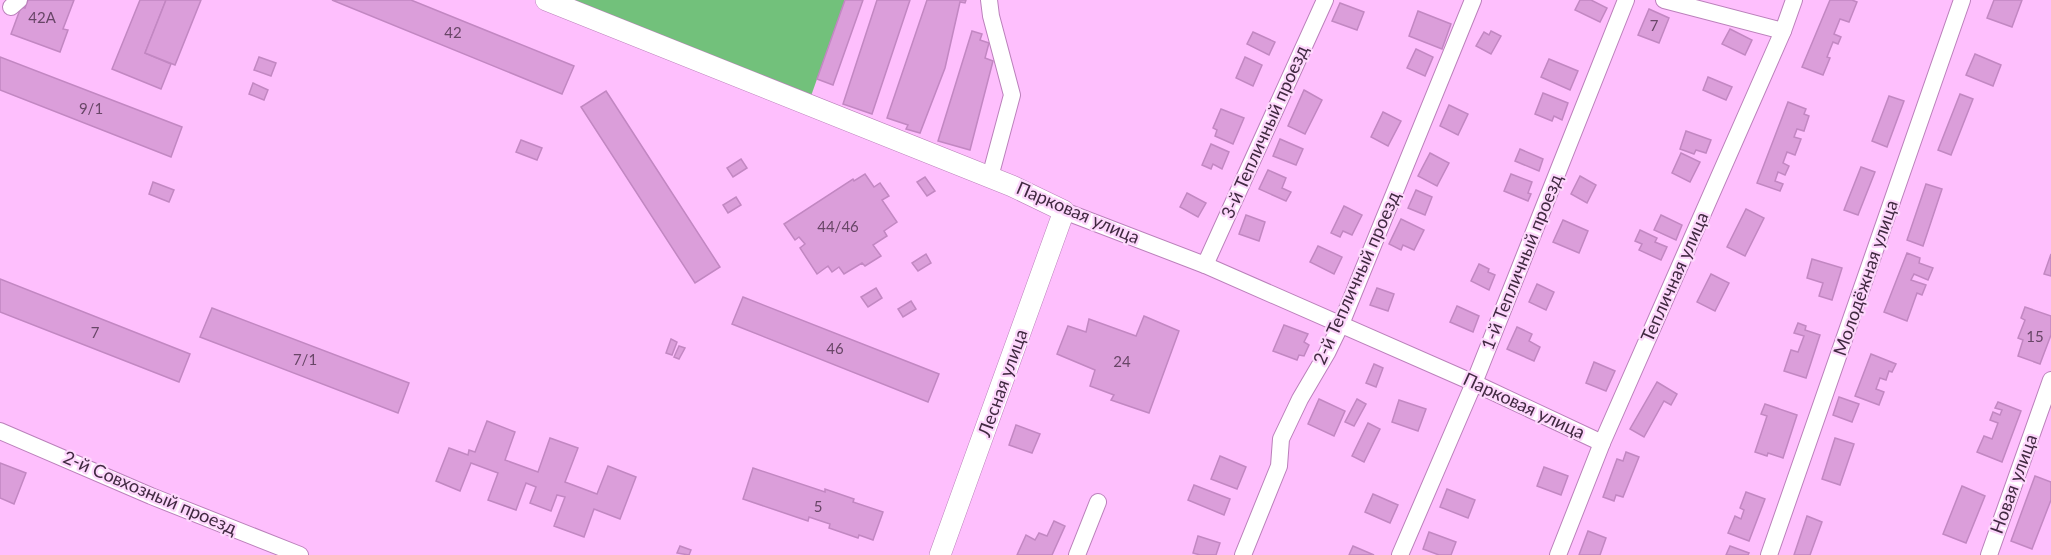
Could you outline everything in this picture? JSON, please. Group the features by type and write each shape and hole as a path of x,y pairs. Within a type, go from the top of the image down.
{"street":[{"name":"Парковая улица","path":"546,0 990,177 1064,211 1205,265 1474,383 1602,443"},
{"path":"989,0 991,16 1012,95 990,177"},
{"name":"3-й Тепличный проезд","path":"1205,265 1325,0"},
{"name":"2-й Тепличный проезд","path":"1243,555 1279,466 1281,439 1341,324 1473,0"},
{"name":"1-й Тепличный проезд","path":"1400,555 1474,383 1626,0"},
{"path":"1664,0 1783,31"},
{"name":"Тепличная улица","path":"1558,555 1602,443 1783,31 1794,0"},
{"name":"Молодёжная улица","path":"1769,555 1962,0"},
{"name":"Лесная улица","path":"940,555 1064,211"},
{"name":"Новая улица","path":"1989,555 2051,380"},
{"name":"2-й Совхозный проезд","path":"0,430 151,496 300,555"},
{"path":"1077,555 1098,502"}],"green space":[{"path":"572,0 845,0 811,96"}],"building":[{"path":"28,0 74,0 63,29 68,30 60,52 11,34 21,7 25,8"},
{"path":"140,0 166,0 145,53 171,64 161,89 112,69"},
{"path":"166,0 201,0 175,65 145,53"},
{"path":"332,0 411,0 574,66 562,94"},
{"path":"845,0 863,0 833,85 817,79"},
{"path":"877,0 910,0 872,114 843,104"},
{"path":"927,0 966,0 965,3 960,2 945,68 920,133 906,129 908,125 887,118"},
{"path":"1580,0 1591,0 1607,8 1600,22 1575,10"},
{"path":"1830,0 1857,2 1849,22 1840,19 1834,34 1841,37 1838,44 1833,42 1823,75 1802,67"},
{"path":"1994,0 2022,0 2012,27 1987,18"},
{"path":"1340,3 1364,12 1357,30 1332,21"},
{"path":"1649,9 1669,18 1659,43 1638,35"},
{"path":"1418,11 1451,24 1442,49 1409,36"},
{"path":"1730,29 1752,40 1745,55 1722,44"},
{"path":"972,31 982,34 980,40 989,43 985,58 993,61 970,150 938,141"},
{"path":"1491,31 1501,36 1491,54 1476,46 1484,32 1489,35"},
{"path":"1253,32 1275,42 1269,55 1247,44"},
{"path":"1416,49 1433,57 1425,76 1407,68"},
{"path":"1975,54 2001,65 1993,86 1966,75"},
{"path":"0,57 182,127 171,157 0,90"},
{"path":"259,57 276,63 271,76 254,70"},
{"path":"1245,57 1262,65 1253,86 1236,78"},
{"path":"1549,59 1578,71 1570,90 1541,77"},
{"path":"1708,77 1732,87 1726,100 1703,90"},
{"path":"253,83 268,90 264,100 249,94"},
{"path":"1304,90 1322,100 1305,134 1288,126"},
{"path":"606,91 720,267 695,283 581,107"},
{"path":"1543,93 1568,103 1562,120 1554,116 1552,121 1535,114"},
{"path":"1960,94 1973,99 1951,155 1938,150"},
{"path":"1889,96 1904,101 1887,147 1872,141"},
{"path":"1788,102 1806,109 1804,114 1809,116 1804,131 1797,129 1794,137 1801,139 1795,155 1787,152 1783,163 1789,166 1785,175 1778,172 1775,181 1783,184 1780,191 1757,183"},
{"path":"1449,105 1468,114 1458,135 1440,126"},
{"path":"1221,109 1244,118 1233,144 1215,136 1217,130 1213,128"},
{"path":"1383,112 1401,121 1388,146 1371,137"},
{"path":"1686,131 1711,140 1706,153 1696,150 1694,154 1680,149"},
{"path":"1280,139 1303,149 1296,165 1273,156"},
{"path":"521,140 542,148 537,160 516,152"},
{"path":"1211,144 1229,152 1222,169 1213,164 1211,169 1202,165"},
{"path":"1520,149 1543,159 1539,171 1515,161"},
{"path":"1430,153 1449,163 1437,186 1418,176"},
{"path":"1681,153 1700,162 1690,182 1672,173"},
{"path":"741,159 747,168 733,177 727,168"},
{"path":"1861,167 1875,172 1858,215 1844,210"},
{"path":"1268,170 1286,178 1282,188 1291,192 1286,201 1259,189"},
{"path":"865,174 874,187 880,183 889,196 882,200 897,222 884,231 887,236 873,245 881,256 865,266 862,263 844,274 839,267 832,272 828,266 817,274 800,248 805,244 799,237 795,240 784,224 853,179 854,181"},
{"path":"1511,174 1532,182 1528,201 1504,191"},
{"path":"1580,176 1596,185 1587,203 1571,194"},
{"path":"925,177 935,191 927,196 917,182"},
{"path":"153,182 174,190 169,202 149,194"},
{"path":"1926,184 1942,189 1923,246 1907,240"},
{"path":"1416,190 1432,197 1425,215 1408,208"},
{"path":"1187,193 1206,203 1198,217 1180,207"},
{"path":"736,197 741,205 728,213 723,205"},
{"path":"1344,206 1362,215 1352,235 1343,231 1340,237 1331,233"},
{"path":"1746,209 1764,218 1745,256 1727,247"},
{"path":"1246,215 1265,222 1259,241 1239,234"},
{"path":"1661,215 1682,225 1676,240 1654,230"},
{"path":"1401,219 1424,230 1414,250 1403,245 1401,250 1389,244"},
{"path":"1563,220 1588,231 1579,253 1553,242"},
{"path":"1640,230 1657,238 1655,242 1667,247 1661,260 1639,250 1642,244 1635,241"},
{"path":"1318,246 1342,257 1334,274 1310,262"},
{"path":"1907,253 1920,258 1919,263 1933,268 1928,280 1914,274 1911,280 1926,285 1922,295 1917,293 1907,321 1884,312"},
{"path":"926,254 931,263 918,271 912,263"},
{"path":"2051,254 2051,276 2044,274"},
{"path":"1812,259 1842,268 1832,300 1819,296 1823,283 1807,278"},
{"path":"1479,264 1495,275 1489,290 1471,281"},
{"path":"1711,274 1729,283 1715,311 1697,302"},
{"path":"0,279 190,354 179,382 0,312"},
{"path":"1537,284 1554,292 1546,310 1529,302"},
{"path":"876,288 882,298 868,307 861,297"},
{"path":"1377,288 1394,294 1388,311 1370,305"},
{"path":"743,297 939,374 928,402 732,324"},
{"path":"911,301 916,309 903,317 898,309"},
{"path":"1457,306 1479,316 1473,332 1450,322"},
{"path":"2025,307 2051,316 2051,335 2040,364 2018,356 2023,340 2018,338 2025,320 2021,318"},
{"path":"212,308 409,383 398,413 200,337"},
{"path":"1144,316 1179,331 1149,413 1111,400 1114,395 1090,386 1095,370 1057,354 1068,326 1086,332 1089,319 1136,336"},
{"path":"1798,323 1806,326 1805,330 1820,335 1806,378 1784,371 1791,350 1798,352 1804,336 1794,333"},
{"path":"1284,325 1308,334 1304,342 1309,345 1304,356 1299,355 1297,360 1273,351"},
{"path":"1517,327 1532,334 1529,341 1540,347 1534,361 1507,349"},
{"path":"671,339 677,342 672,355 666,353"},
{"path":"679,346 685,348 679,359 674,357"},
{"path":"1871,354 1896,364 1892,372 1889,371 1886,380 1880,378 1876,389 1884,392 1879,405 1855,396"},
{"path":"1594,362 1615,371 1606,391 1586,383"},
{"path":"1374,364 1383,368 1376,387 1366,383"},
{"path":"1657,382 1677,394 1671,405 1664,401 1644,437 1630,429"},
{"path":"1839,397 1859,404 1852,422 1833,415"},
{"path":"1319,399 1345,411 1334,436 1308,424"},
{"path":"1357,399 1366,404 1354,426 1345,422"},
{"path":"1399,400 1426,409 1418,431 1392,422"},
{"path":"1998,402 2021,411 2002,462 1977,452 1984,436 1992,439 1998,423 1990,420 1993,412 2000,415 2002,410 1995,408"},
{"path":"1765,404 1797,415 1783,458 1755,452 1767,416 1761,414"},
{"path":"487,421 515,432 505,460 538,472 550,438 578,448 565,482 597,494 608,466 636,477 620,519 594,509 584,537 554,526 565,497 557,495 551,511 530,503 536,487 526,483 516,510 488,500 498,473 471,463 460,491 436,481 449,448 468,455 469,450 475,452"},
{"path":"1368,423 1380,429 1364,462 1352,456"},
{"path":"1016,425 1040,434 1032,453 1009,445"},
{"path":"1835,438 1854,444 1840,485 1822,479"},
{"path":"1626,452 1639,457 1623,497 1616,495 1614,501 1603,497 1617,459 1623,461"},
{"path":"1220,456 1246,467 1237,489 1211,479"},
{"path":"0,463 26,473 14,504 0,498"},
{"path":"1544,467 1568,476 1561,495 1537,486"},
{"path":"753,468 825,492 825,489 883,512 873,540 859,535 858,538 829,528 830,524 809,517 808,521 743,499"},
{"path":"2035,476 2051,482 2051,500 2032,549 2011,541"},
{"path":"1194,485 1230,499 1224,515 1188,500"},
{"path":"1962,486 1985,496 1966,543 1943,534"},
{"path":"1447,489 1475,500 1468,518 1440,507"},
{"path":"1746,492 1765,499 1749,541 1728,533 1735,516 1741,519 1744,510 1740,508"},
{"path":"1373,494 1398,505 1390,523 1365,512"},
{"path":"1807,516 1822,522 1810,555 1794,555"},
{"path":"1054,521 1065,526 1052,555 1017,555 1026,535 1035,540 1039,533 1047,536"},
{"path":"1588,531 1606,538 1600,555 1579,555"},
{"path":"1429,532 1456,542 1451,555 1439,555 1423,549"},
{"path":"1198,536 1220,543 1216,555 1193,553"},
{"path":"680,546 691,550 689,555 677,553"},
{"path":"1353,546 1374,555 1349,555"},
{"path":"1730,546 1749,553 1748,555 1726,555"}]}
